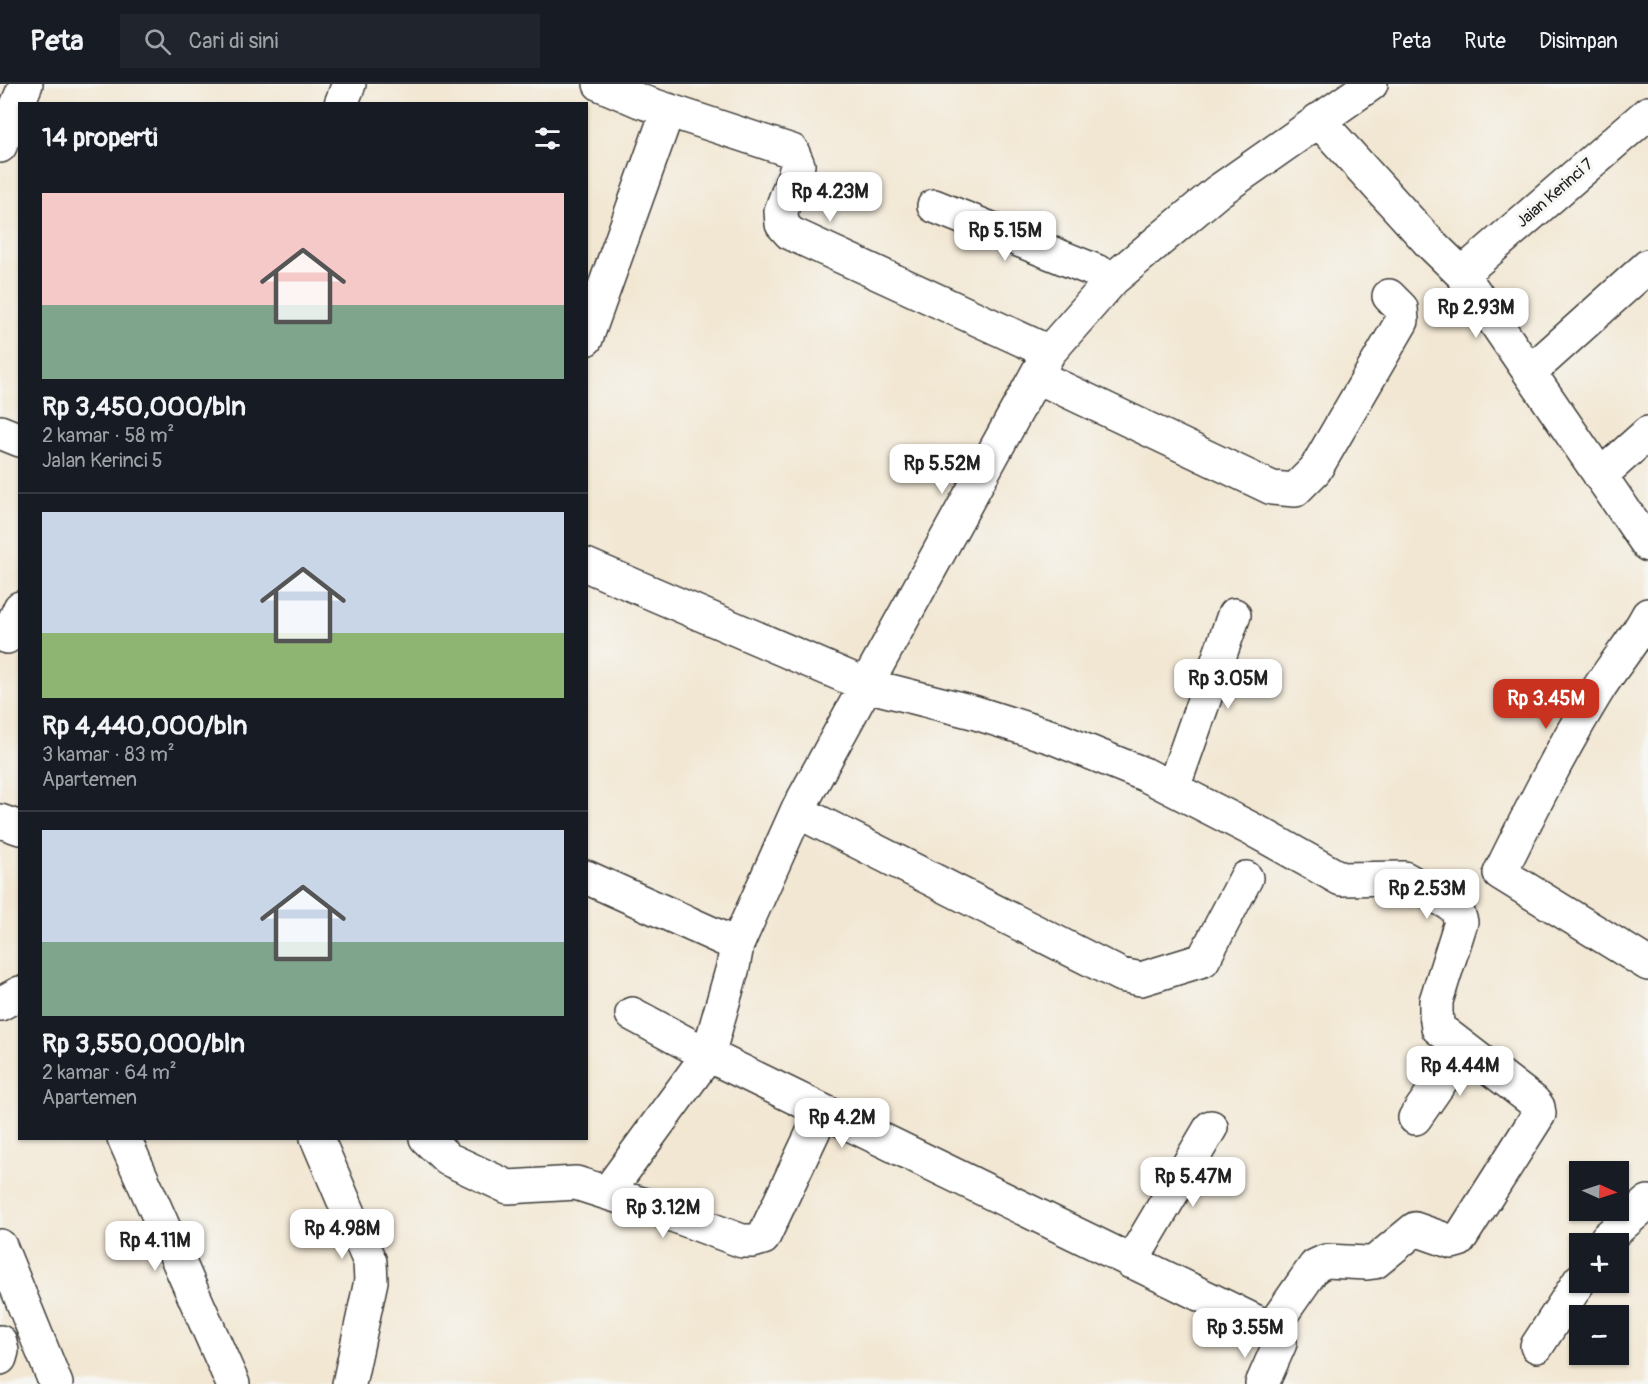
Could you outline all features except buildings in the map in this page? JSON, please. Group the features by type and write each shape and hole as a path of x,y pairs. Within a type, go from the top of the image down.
{"street":[{"path":"18,102 26,84"},
{"path":"342,102 349,84"},
{"path":"600,84 640,101 792,151 798,165 781,211 782,224 790,233 1043,364 1272,488 1295,490 1315,470 1402,321 1401,308 1389,296"},
{"path":"607,1193 708,1055 737,945 797,811 1043,364 1113,279 1217,192 1371,84"},
{"path":"0,146 18,103"},
{"path":"588,333 668,110"},
{"name":"Jaian Kerinci 7","path":"1462,274 1648,113"},
{"path":"1318,120 1428,241 1462,274 1648,545"},
{"path":"934,206 1113,279"},
{"path":"1530,372 1648,266"},
{"path":"0,432 18,439"},
{"path":"1600,476 1648,434"},
{"path":"588,567 866,686 972,712 1052,737 1146,775 1261,834 1341,879 1404,878 1454,906 1461,922 1436,1001 1438,1028 1533,1101 1538,1107 1539,1114 1459,1240 1452,1242 1415,1228 1375,1262 1326,1261 1320,1263 1271,1329"},
{"path":"1173,788 1234,615"},
{"path":"1648,615 1598,690 1532,808 1500,873 1648,964"},
{"path":"797,811 1121,975 1141,979 1203,960 1246,878"},
{"path":"0,821 18,827"},
{"path":"588,878 737,945"},
{"path":"0,1004 18,994"},
{"path":"632,1014 708,1055 1271,1329 1280,1343 1262,1384"},
{"path":"1415,1118 1464,1048"},
{"path":"428,1140 448,1159 508,1187 576,1183 651,1207 742,1241 753,1241 763,1238 823,1111"},
{"path":"1131,1262 1211,1127"},
{"path":"125,1140 233,1384"},
{"path":"318,1140 366,1253 371,1272 370,1294 350,1384"},
{"path":"1613,1233 1648,1202"},
{"path":"0,1246 56,1384"},
{"path":"1537,1346 1572,1293"},
{"path":"0,1342 2,1351 0,1358"}]}
